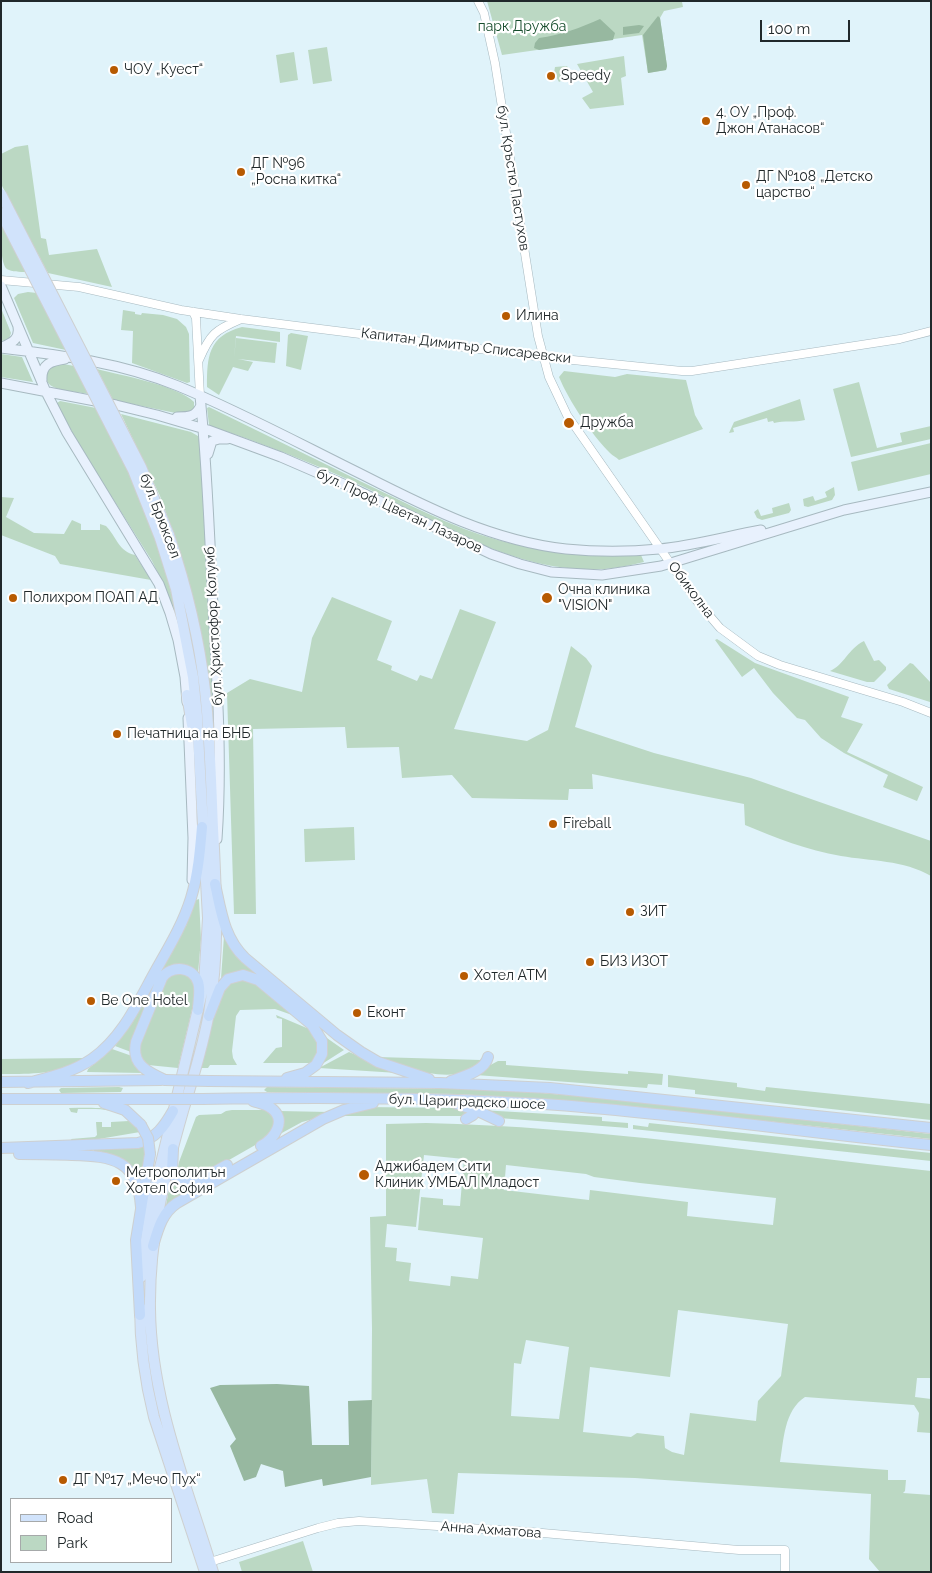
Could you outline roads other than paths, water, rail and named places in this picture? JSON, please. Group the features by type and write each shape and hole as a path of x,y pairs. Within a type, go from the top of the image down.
{"highway":[{"path":"28,1083 72,1070 92,1059 110,1043 127,1021 180,926 191,899 198,868 202,827"},
{"path":"216,884 226,930 233,945 245,958 337,1036 361,1052 378,1062 442,1083 471,1073 484,1064 488,1056"},
{"path":"165,1080 142,1067 137,1061 135,1049 136,1042 162,978 167,973 174,969 179,969 188,971 195,977 199,986 198,1010"},
{"path":"209,1016 217,994 224,983 232,977 248,976 258,980 312,1025 319,1034 323,1044 322,1054 318,1063 305,1073 274,1081"},
{"name":"бул. Цариградско шосе","path":"1,1082 274,1081 442,1083 550,1088 931,1128"},
{"path":"173,1149 171,1168 174,1175 180,1181 192,1184 269,1142 275,1136 278,1129 276,1113 267,1106 244,1098"},
{"name":"бул. Цариградско шосе","path":"1,1099 442,1099 609,1110 931,1145"},
{"path":"91,1099 125,1110 141,1124 148,1138 150,1154 135,1247 140,1315"},
{"path":"153,1246 163,1216 171,1206 268,1149 340,1111 372,1103 409,1099"},
{"path":"442,1099 471,1108 499,1121"},
{"path":"466,1119 472,1116 471,1108"},
{"path":"1,1148 138,1143 160,1132 173,1111"},
{"path":"1,1154 97,1156 111,1159 122,1164 135,1178 141,1207"}],"main road":[{"name":"бул. Брюксел","path":"1,194 141,467 165,536 189,652 197,716 200,765"},
{"name":"бул. Брюксел","path":"1,213 133,470 182,576 202,664 209,735 215,870"},
{"path":"1,286 46,392 72,440 159,584 173,622 182,659 200,765 208,918 204,984 150,1209 143,1262 140,1315 146,1379 154,1417 208,1568"},
{"path":"1,348 15,340 19,332 18,327"},
{"name":"бул. Проф. Цветан Лазаров","path":"1,348 103,363 150,376 410,499 477,528 539,544 606,551 661,549 798,523"},
{"path":"42,382 42,372 45,365 52,361 70,358"},
{"name":"бул. Проф. Цветан Лазаров","path":"1,383 116,405 203,429 339,482 471,545 520,564 551,572 592,576 624,573 670,563 844,510 931,492"},
{"path":"157,415 191,417 196,413 201,400"},
{"name":"бул. Христофор Колумб","path":"201,400 206,464 221,780 215,870 216,962 209,1016 158,1208 153,1246 150,1315 158,1386 170,1436 208,1568"},
{"path":"206,464 212,441 219,439 235,440"},
{"path":"187,695 193,838 191,899"}],"street":[{"name":"бул. Кръстю Пастухов","path":"478,1 484,14 493,51 531,296 543,357"},
{"name":"Капитан Димитър Списаревски","path":"1,280 79,287 193,312 241,319 543,357 692,371 900,339 931,332"},
{"name":"бул. Христофор Колумб","path":"193,312 196,318 201,400"},
{"path":"198,362 207,341 215,332 241,319"},
{"name":"Обиколна","path":"543,357 552,384 567,415 670,563 709,617 720,628 758,656 780,665 903,702 931,713"},
{"name":"Анна Ахматова","path":"208,1568 318,1528 338,1523 360,1521 532,1532 739,1550 786,1550 785,1572"}],"place":[{"name":"ЧОУ „Куест“","path":"114,70"},
{"name":"Speedy","path":"551,76"},
{"name":"4. ОУ „Проф. Джон Атанасов“","path":"706,121"},
{"name":"ДГ №96 „Росна китка“","path":"241,172"},
{"name":"ДГ №108 „Детско царство“","path":"746,185"},
{"name":"Илина","path":"506,316"},
{"name":"Дружба","path":"569,423"},
{"name":"Полихром ПОАП АД","path":"13,598"},
{"name":"Очна клиника \"VISION\"","path":"547,598"},
{"name":"Печатница на БНБ","path":"117,734"},
{"name":"Fireball","path":"553,824"},
{"name":"ЗИТ","path":"630,912"},
{"name":"БИЗ ИЗОТ","path":"590,962"},
{"name":"Хотел АТМ","path":"464,976"},
{"name":"Be One Hotel","path":"91,1001"},
{"name":"Еконт","path":"357,1013"},
{"name":"Аджибадем Сити Клиник УМБАЛ Младост","path":"364,1175"},
{"name":"Метрополитън Хотел София","path":"116,1181"},
{"name":"ДГ №17 „Мечо Пух“","path":"63,1480"}],"park label":[{"name":"парк Дружба","path":"522,27"}]}
